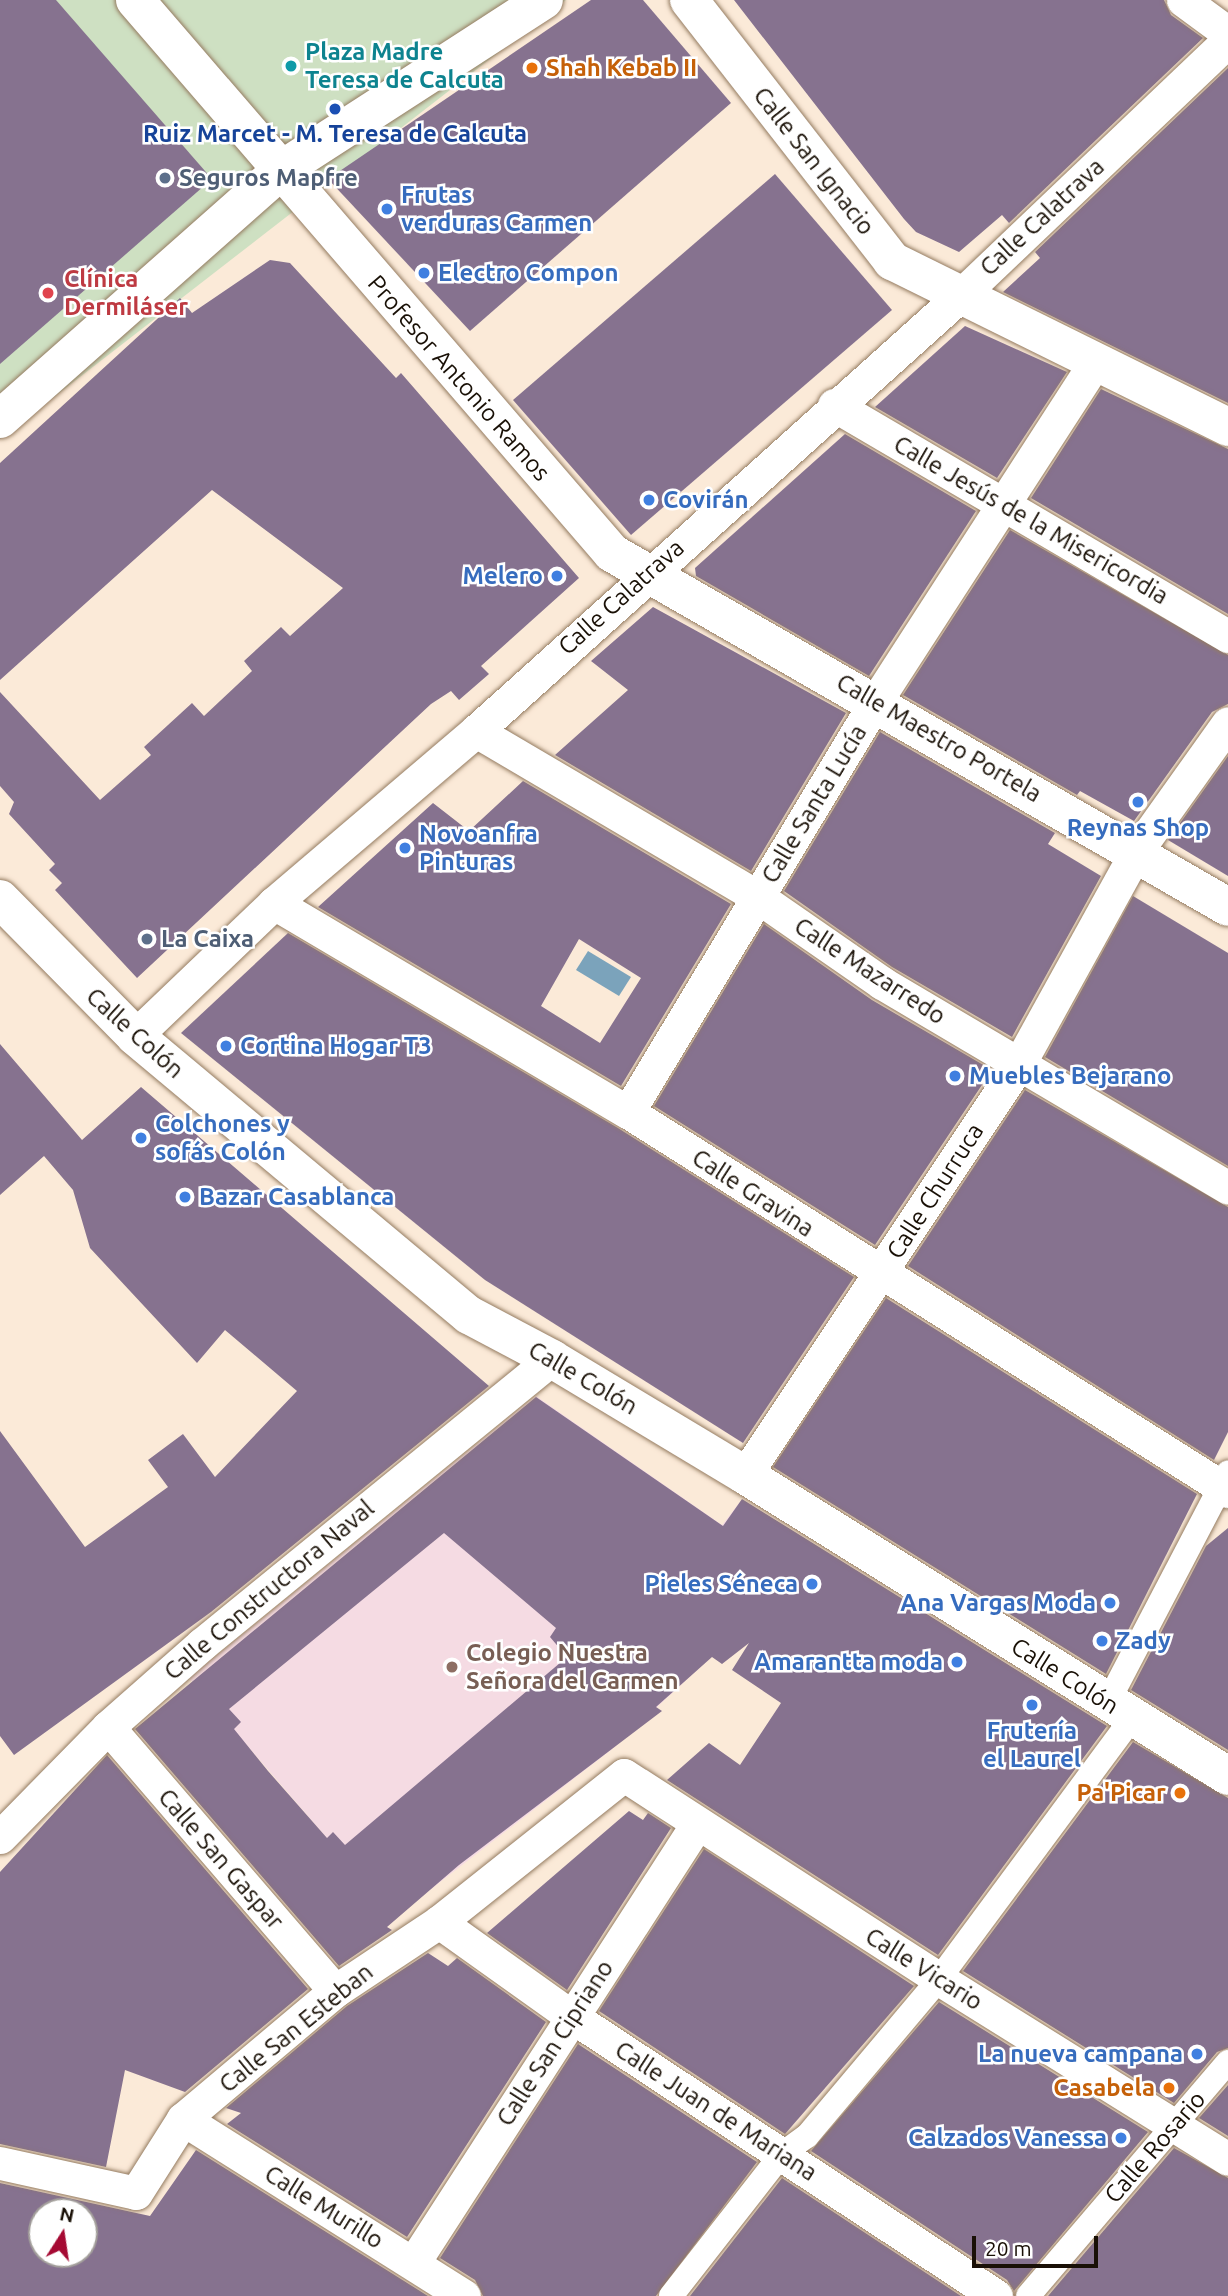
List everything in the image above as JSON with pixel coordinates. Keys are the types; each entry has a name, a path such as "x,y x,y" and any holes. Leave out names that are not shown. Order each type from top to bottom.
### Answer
{"street":[{"name":"Profesor Antonio Ramos","path":"135,0 612,553 650,571"},
{"path":"0,419 281,170 544,0"},
{"name":"Calle San Ignacio","path":"689,0 892,261 1097,359 1228,427"},
{"path":"1182,0 1228,33"},
{"name":"Calle Calatrava","path":"135,1036 274,903 476,731 834,405 962,294 1228,41"},
{"name":"Calle Santa Lucía","path":"628,1112 876,701 1007,505 1097,359"},
{"name":"Calle Jesús de la Misericordia","path":"834,405 1228,636"},
{"name":"Calle Maestro Portela","path":"650,571 1228,907"},
{"name":"Calle Churruca","path":"745,1475 1019,1063 1136,852 1228,723"},
{"name":"Calle Mazarredo","path":"476,731 758,897 882,983 1228,1188"},
{"name":"Calle Colón","path":"0,899 135,1036 469,1315 552,1359 745,1475 1228,1776"},
{"name":"Calle Gravina","path":"274,903 628,1112 880,1275 1226,1483"},
{"name":"Calle Constructora Naval","path":"0,1837 108,1727 202,1644 552,1359"},
{"path":"671,2296 782,2154 807,2136 939,1979 1120,1710 1226,1483"},
{"name":"Calle San Gaspar","path":"108,1727 335,1991"},
{"name":"Calle Vicario","path":"624,1775 939,1979 1228,2159"},
{"name":"Calle San Esteban","path":"0,2163 136,2193 183,2119 335,1991 439,1922 624,1775"},
{"name":"Calle San Cipriano","path":"414,2262 697,1824"},
{"name":"Calle Juan de Mariana","path":"439,1922 571,2016 996,2296"},
{"name":"Calle Rosario","path":"1028,2296 1228,2062"},
{"name":"Calle Murillo","path":"183,2119 414,2262 464,2296"}],"shaded area":[{"name":"Colegio Nuestra Señora del Carmen","path":"536,1396 722,1525 740,1502 712,1656 611,1750 395,1917 189,1678"}],"green space":[{"path":"0,0 566,0 0,439"}],"water":[{"path":"588,951 631,977 619,996 576,970"}],"building":[{"path":"0,0 56,0 212,179 0,364"},
{"path":"591,0 643,0 731,103 470,331 328,179"},
{"path":"734,0 1164,0 1171,15 1203,38 1009,223 1002,215 959,252 916,232 904,219"},
{"path":"1228,68 1228,403 1003,292 1040,258 1035,252"},
{"path":"775,174 892,310 631,535 513,400"},
{"path":"270,260 290,263 396,378 401,373 579,578 481,666 489,674 459,700 451,691 431,704 137,978 55,890 62,883 49,870 55,864 9,814 14,802 0,786 0,692 100,800 151,755 144,747 192,703 204,716 252,671 244,661 281,627 290,636 343,588 212,490 0,680 0,463 180,298 192,313"},
{"path":"965,326 1067,372 997,478 875,407"},
{"path":"1101,389 1228,449 1228,614 1031,498"},
{"path":"845,434 976,511 869,676 696,576 695,568"},
{"path":"1010,530 1228,655 1228,704 1212,712 1134,821 1080,791 1077,795 903,695"},
{"path":"653,607 846,713 751,871 555,755 628,690 591,661"},
{"path":"880,732 1055,833 1048,844 1101,876 1012,1037 892,967 784,891"},
{"path":"1228,756 1228,876 1168,840"},
{"path":"523,781 731,904 621,1086 318,907 433,803 469,831","holes":["579,939 641,978 600,1043 541,1006"]},
{"path":"1133,896 1228,953 1228,1166 1045,1057"},
{"path":"764,924 872,1000 992,1070 875,1245 654,1106"},
{"path":"288,933 618,1128 854,1277 743,1443 485,1280 181,1033"},
{"path":"0,1044 82,1140 141,1087 489,1386 211,1612 14,1755 0,1736 0,1431 85,1547 168,1487 148,1460 183,1434 215,1477 297,1391 225,1330 197,1363 90,1248 73,1190 44,1156 0,1195"},
{"path":"1025,1090 1228,1207 1228,1432 1214,1460 908,1266"},
{"path":"886,1298 1197,1494 1106,1674 773,1467"},
{"path":"536,1397 723,1526 742,1499 1107,1726 938,1955 667,1780 709,1743 740,1765 781,1703 732,1670 749,1643 722,1664 712,1657 656,1707 662,1711 459,1865 387,1927 392,1930 339,1966 135,1729","holes":["444,1533 556,1628 550,1637 567,1657 345,1845 333,1832 327,1838 234,1729 241,1722 229,1709"]},
{"path":"1228,1528 1228,1750 1131,1690 1206,1546"},
{"path":"1133,1742 1228,1798 1228,2048 1217,2052 1174,2103 963,1971"},
{"path":"107,1755 308,1989 185,2092 125,2070 106,2167 0,2144 0,1872"},
{"path":"629,1811 643,1820 648,1813 671,1828 567,1990 487,1933"},
{"path":"704,1849 914,1986 785,2134 599,2011"},
{"path":"428,1953 448,1966 457,1958 546,2022 407,2237 227,2124 241,2113 226,2108 347,2006"},
{"path":"939,2002 1148,2132 1014,2291 1007,2280 811,2151"},
{"path":"578,2044 757,2162 656,2296 483,2296 475,2280 440,2258"},
{"path":"1228,2085 1228,2136 1199,2118"},
{"path":"1174,2148 1228,2178 1228,2296 1048,2296"},
{"path":"196,2150 428,2296 0,2296 0,2183 68,2198 28,2198 28,2268 98,2268 98,2205 150,2216"},
{"path":"782,2178 961,2296 690,2296"}],"place":[{"name":"Plaza Madre Teresa de Calcuta","path":"291,66"},
{"name":"Shah Kebab II","path":"532,68"},
{"name":"Ruiz Marcet - M. Teresa de Calcuta","path":"335,109"},
{"name":"Seguros Mapfre","path":"165,178"},
{"name":"Frutas verduras Carmen","path":"387,209"},
{"name":"Electro Compon","path":"424,273"},
{"name":"Clínica Dermiláser","path":"48,293"},
{"name":"Covirán","path":"649,500"},
{"name":"Melero","path":"557,576"},
{"name":"Reynas Shop","path":"1138,802"},
{"name":"Novoanfra Pinturas","path":"405,848"},
{"name":"La Caixa","path":"147,939"},
{"name":"Cortina Hogar T3","path":"226,1046"},
{"name":"Muebles Bejarano","path":"955,1076"},
{"name":"Colchones y sofás Colón","path":"141,1138"},
{"name":"Bazar Casablanca","path":"185,1197"},
{"name":"Pieles Séneca","path":"812,1584"},
{"name":"Ana Vargas Moda","path":"1110,1603"},
{"name":"Zady","path":"1102,1641"},
{"name":"Amarantta moda","path":"957,1662"},
{"name":"Colegio Nuestra Señora del Carmen","path":"452,1667"},
{"name":"Frutería el Laurel","path":"1032,1705"},
{"name":"Pa'Picar","path":"1180,1793"},
{"name":"La nueva campana","path":"1197,2054"},
{"name":"Casabela","path":"1169,2088"},
{"name":"Calzados Vanessa","path":"1121,2138"}]}
